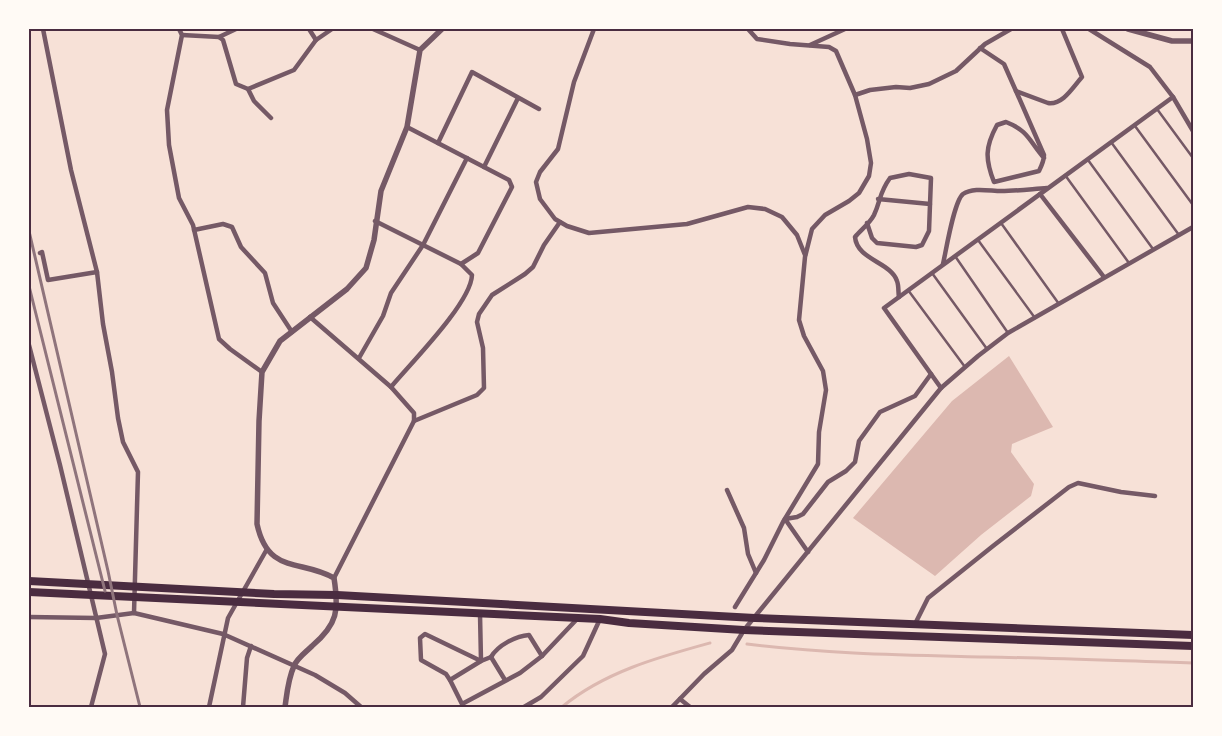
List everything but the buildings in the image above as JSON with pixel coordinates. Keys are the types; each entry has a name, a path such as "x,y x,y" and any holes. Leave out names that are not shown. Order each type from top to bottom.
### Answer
{"highway":[{"path":"29,581 274,594 337,595 914,626 1193,635"},
{"path":"29,592 600,619 629,623 744,630 1193,646"}],"street":[{"path":"43,29 71,170 97,272 103,324 123,442 138,472 134,613"},
{"path":"179,29 182,35 167,110 169,145 179,198 194,230 219,338 230,349 262,372"},
{"path":"182,35 219,37 236,29"},
{"path":"309,29 316,40"},
{"path":"248,89 294,70 316,40 332,29"},
{"path":"373,29 420,50"},
{"path":"334,578 328,574 287,564 267,549 259,534 257,524 262,372 280,342 347,289 366,268 374,240 380,191 407,127 420,50 442,29"},
{"path":"594,29 574,82 558,149 540,172 536,182 540,199 547,210 567,226 589,233 687,224 748,208 765,209 782,217 797,235 805,257 806,267 799,320 804,336 822,370 826,390 819,432 818,464 736,607"},
{"path":"748,29 757,39 829,47 836,51 855,95 868,147 871,163 869,176 859,193 825,215 812,229 805,257"},
{"path":"808,46 845,29"},
{"path":"855,95 870,90 896,87 910,88 928,84 956,71 980,48 1011,29"},
{"path":"1016,90 1048,104 1054,104 1061,100 1082,77 1062,29"},
{"path":"1089,29 1150,68 1173,96 1193,130"},
{"path":"1128,29 1172,41 1193,40"},
{"path":"219,37 223,40 236,84 248,89 254,101 271,118"},
{"path":"980,48 1004,64 1044,155 1039,170 994,182"},
{"path":"438,143 472,72 539,109"},
{"path":"940,388 884,308 1173,96"},
{"path":"484,167 518,98"},
{"path":"992,191 994,182 988,165 987,150 997,125 1006,122 1020,127 1044,158"},
{"path":"407,127 509,180 512,187 478,253 460,264"},
{"path":"359,358 382,316 391,293 423,245 467,158"},
{"path":"867,223 872,238 877,243 916,247 922,245 929,231 931,178 909,174 890,178 882,189 873,216 867,223 855,237 856,244 860,250 893,274 898,281 899,297"},
{"path":"943,264 958,201 963,194 976,190 1049,188"},
{"path":"1040,194 1104,277"},
{"path":"878,199 930,204"},
{"path":"376,221 460,264 472,275 472,282 456,311 391,387"},
{"path":"414,421 476,395 484,388 482,348 477,322 479,314 492,295 533,267 560,222"},
{"path":"194,230 223,224 232,227 241,247 266,273 273,303 292,332"},
{"path":"672,707 704,674 732,650 744,630 940,388 1008,333 1193,227"},
{"path":"40,253 42,252 48,280 97,272"},
{"path":"285,707 288,682 294,664 332,626 337,595 334,578 414,421 414,413 391,387 310,317"},
{"path":"29,345 105,654 91,707"},
{"path":"785,519 803,514 828,482 846,471 855,462 859,441 880,412 915,396 931,374"},
{"path":"914,626 928,598 1069,487 1078,483 1121,492 1155,496"},
{"path":"727,490 744,528 748,554 756,573"},
{"path":"785,519 808,552"},
{"path":"209,707 223,634 228,618 267,549"},
{"path":"29,617 96,618 134,613 223,634 294,664 346,693 360,707"},
{"path":"480,614 481,661"},
{"path":"481,661 425,634 420,638 421,660 446,674 462,704 520,672 542,656 579,618"},
{"path":"524,707 541,697 583,656 600,619"},
{"path":"450,680 491,657 494,651 519,636 529,635 542,656"},
{"path":"243,707 247,658 251,646"},
{"path":"491,657 505,680"},
{"path":"680,699 690,707"}],"lane":[{"path":"1157,108 1193,158"},
{"path":"1135,124 1193,205"},
{"path":"1111,142 1179,234"},
{"path":"1087,159 1153,249"},
{"path":"1065,175 1129,263"},
{"path":"1001,222 1059,304"},
{"path":"978,240 1035,318"},
{"path":"954,256 1008,333"},
{"path":"932,273 987,349"},
{"path":"908,290 965,367"}],"shaded area":[{"path":"1009,356 1053,427 1012,444 1011,452 1034,484 1031,496 981,535 935,576 853,518 952,401"}],"waterway":[{"path":"562,707 578,695 614,675 652,660 710,643"},
{"path":"747,644 866,654 1193,663"}],"railway":[{"path":"29,231 117,615 140,707"},
{"path":"29,286 105,591"}]}
